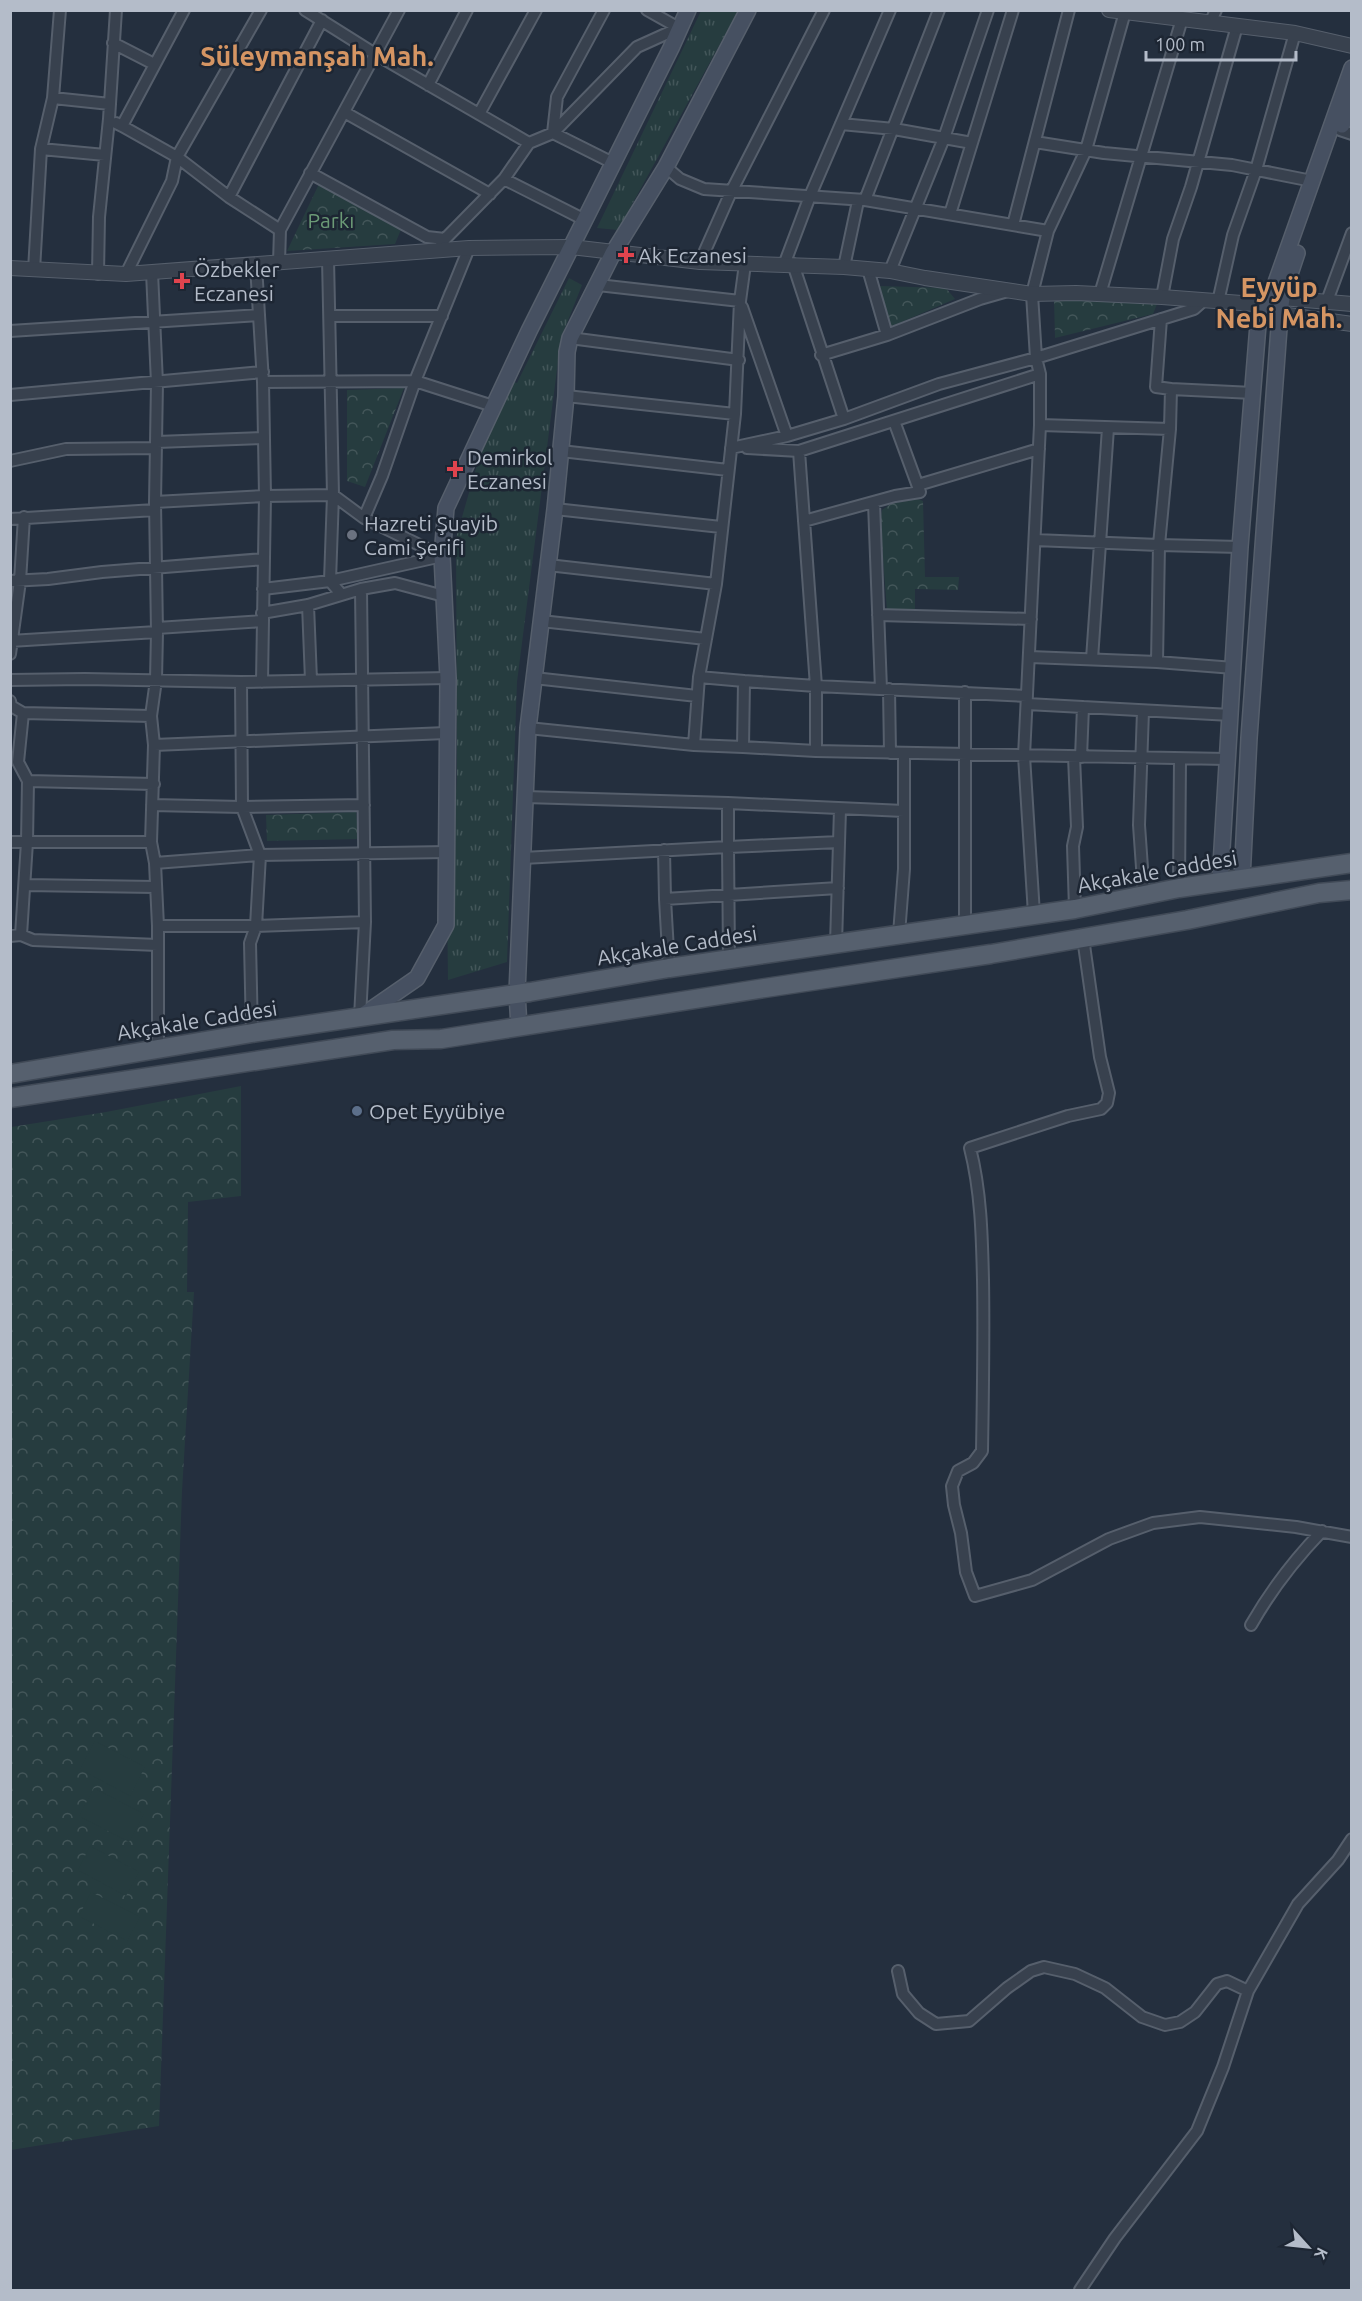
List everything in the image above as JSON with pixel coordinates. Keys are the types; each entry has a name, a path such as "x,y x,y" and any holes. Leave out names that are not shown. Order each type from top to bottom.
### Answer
{"main road":[{"path":"360,1017 417,978 446,926 447,678 442,556 446,508 493,406 688,10"},
{"path":"519,1027 517,993 528,728 561,451 567,351 570,338 613,253 666,167 748,10"},
{"path":"1242,879 1274,309 1312,182 1352,68"},
{"path":"1220,882 1240,547 1258,325 1282,298 1346,132 1352,100"},
{"name":"Akçakale Caddesi","path":"10,1074 252,1033 669,968 1075,909 1179,888 1352,863"},
{"path":"10,1098 393,1040 441,1039 991,954 1187,920 1319,894 1352,890"}],"street":[{"path":"34,270 41,149 53,98 60,10"},
{"path":"98,274 99,217 109,119 116,10"},
{"path":"122,126 184,10"},
{"path":"126,274 172,181 177,157 261,10"},
{"path":"305,10 375,54 529,143"},
{"path":"279,263 280,230 399,10"},
{"path":"428,85 467,10"},
{"path":"479,114 536,10"},
{"path":"553,133 557,97 604,10"},
{"path":"647,10 680,28"},
{"path":"700,262 730,192 824,10"},
{"path":"844,419 821,355 809,310 789,265 810,196 890,10"},
{"path":"844,267 862,200 894,129 939,10"},
{"path":"890,271 944,138 988,10"},
{"path":"950,214 1013,10"},
{"path":"1013,225 1070,10"},
{"path":"1109,10 1182,19 1213,16 1237,26 1295,33 1352,45"},
{"path":"1035,914 1024,756 1040,425 1040,374 1036,358 1032,294 1048,231 1086,150 1125,12"},
{"path":"1100,294 1182,19"},
{"path":"229,197 322,20"},
{"path":"1162,297 1173,239 1191,187 1237,26"},
{"path":"442,244 504,179 529,143 553,133 637,47 680,28"},
{"path":"1218,302 1233,235 1256,170 1295,33"},
{"path":"113,43 154,64"},
{"path":"53,98 110,104"},
{"path":"344,112 490,194"},
{"path":"109,119 177,157 229,197 280,230"},
{"path":"841,124 894,129 972,142"},
{"path":"553,133 613,163"},
{"path":"1035,142 1086,150 1198,161 1312,182"},
{"path":"41,149 105,155"},
{"path":"666,167 680,179 705,189 862,200 1048,231"},
{"path":"310,173 442,244"},
{"path":"504,179 585,220"},
{"path":"1327,301 1352,233"},
{"path":"10,268 126,274 328,259 442,244 469,248 571,247 700,262 844,267 890,271 1032,294 1100,294 1218,302 1274,309 1352,324"},
{"path":"364,518 382,477 415,381 469,248"},
{"path":"328,259 333,495 330,581 341,594"},
{"path":"694,746 699,677 716,584 735,414 740,301 745,264"},
{"path":"256,265 263,377 265,496 262,681"},
{"path":"868,269 887,335"},
{"path":"152,272 157,383 155,506 157,630 156,680 151,716 154,745 151,843 155,863 158,926 158,1048"},
{"path":"598,285 740,301"},
{"path":"821,355 887,335 980,299 1014,290"},
{"path":"1282,298 1352,304"},
{"path":"740,301 787,436"},
{"path":"731,448 787,436 844,419 939,384 1036,358 1194,309 1203,301"},
{"path":"10,331 259,315"},
{"path":"331,316 442,316"},
{"path":"1161,319 1156,387 1253,393"},
{"path":"570,338 739,360"},
{"path":"731,448 799,451 1040,374"},
{"path":"10,395 76,388 263,377 330,382 415,381 493,406"},
{"path":"1157,662 1160,545 1170,429 1171,389"},
{"path":"566,396 735,414"},
{"path":"804,521 920,492 894,421"},
{"path":"1040,425 1170,429"},
{"path":"1092,659 1108,428"},
{"path":"10,462 66,449 264,438"},
{"path":"918,485 1039,449"},
{"path":"561,451 728,470"},
{"path":"799,451 816,686 816,751"},
{"path":"10,519 265,496 333,495 364,518 442,556"},
{"path":"874,503 878,615 890,753"},
{"path":"555,509 721,527"},
{"path":"10,654 15,581 24,517"},
{"path":"1035,540 1240,547"},
{"path":"264,589 330,581 442,556"},
{"path":"15,581 264,559"},
{"path":"548,565 716,584"},
{"path":"11,640 157,630 262,617 341,594 395,583 444,596"},
{"path":"360,1017 365,922 361,589"},
{"path":"308,605 311,680"},
{"path":"878,615 1031,619"},
{"path":"541,621 706,639"},
{"path":"1030,657 1157,662 1234,668"},
{"path":"699,677 816,686 965,692 1083,708 1230,715"},
{"path":"10,680 241,682 447,678"},
{"path":"534,678 698,696"},
{"path":"743,747 744,681"},
{"path":"241,682 242,807 260,855 256,926 250,943 252,1033"},
{"path":"965,692 965,926"},
{"path":"10,701 11,706 23,713 151,716"},
{"path":"1075,909 1073,846 1077,827 1078,757 1083,708"},
{"path":"1143,711 1139,825 1144,896"},
{"path":"23,713 14,762 28,781 27,842 25,885 16,936 33,940 158,945"},
{"path":"528,728 694,746 964,755 1227,759"},
{"path":"154,745 446,733"},
{"path":"899,934 904,869 904,753"},
{"path":"1179,888 1180,759"},
{"path":"28,781 154,784"},
{"path":"525,797 904,810"},
{"path":"728,803 729,959"},
{"path":"152,805 242,807 364,805"},
{"path":"836,944 840,809"},
{"path":"10,842 151,843"},
{"path":"523,858 839,842"},
{"path":"664,850 669,968"},
{"path":"155,863 260,855 447,852"},
{"path":"25,885 155,888"},
{"path":"665,899 838,888"},
{"path":"158,926 256,926 365,922"},
{"path":"1083,938 1100,1057 1109,1093 1107,1103 1101,1108 1068,1116 970,1148 975,1165 982,1228 984,1349 982,1451 973,1463 958,1471 952,1486 954,1505 962,1533 966,1572 975,1596 1032,1580 1109,1539 1153,1523 1200,1517 1240,1520 1352,1537"},
{"path":"1251,1625 1267,1597 1286,1571 1322,1532"},
{"path":"1080,2290 1116,2238 1197,2131 1223,2067 1248,1990 1298,1904 1338,1860 1352,1839"},
{"path":"898,1971 903,1994 919,2013 936,2024 969,2021 1031,1971 1044,1967 1075,1974 1106,1988 1142,2017 1165,2025 1180,2022 1195,2012 1217,1984 1227,1982 1248,1990"}],"green space":[{"path":"701,11 738,11 618,230 597,228"},
{"name":"Parkı","path":"319,184 402,227 395,244 287,251"},
{"path":"569,278 582,285 561,338 517,682 507,962 448,980 447,897 457,780 456,538 489,423 509,380 517,383"},
{"path":"880,286 946,288 955,299 890,327"},
{"path":"1054,299 1157,304 1153,314 1055,338"},
{"path":"404,388 365,487 347,481 347,390"},
{"path":"918,499 923,501 925,577 959,577 958,590 915,589 915,611 887,611 880,519 882,510 892,503"},
{"path":"356,812 359,839 267,841 266,815"},
{"path":"241,1086 241,1196 188,1202 187,1292 194,1292 182,1491 159,2126 11,2150 11,1127 106,1112"},
{"path":"95,1741 145,1767 130,1796 80,1769"},
{"path":"94,1788 144,1814 129,1842 79,1816"},
{"path":"90,1846 139,1872 126,1896 78,1870"},
{"path":"91,1892 140,1917 127,1941 79,1916"}],"place":[{"name":"Ak Eczanesi","path":"626,255"},
{"name":"Özbekler Eczanesi","path":"182,281"},
{"name":"Demirkol Eczanesi","path":"455,469"},
{"name":"Hazreti Şuayib Cami Şerifi","path":"352,535"},
{"name":"Opet Eyyübiye","path":"357,1111"}],"district":[{"name":"Süleymanşah Mah.","path":"317,56"},
{"name":"Eyyüp Nebi Mah.","path":"1279,302"}]}
